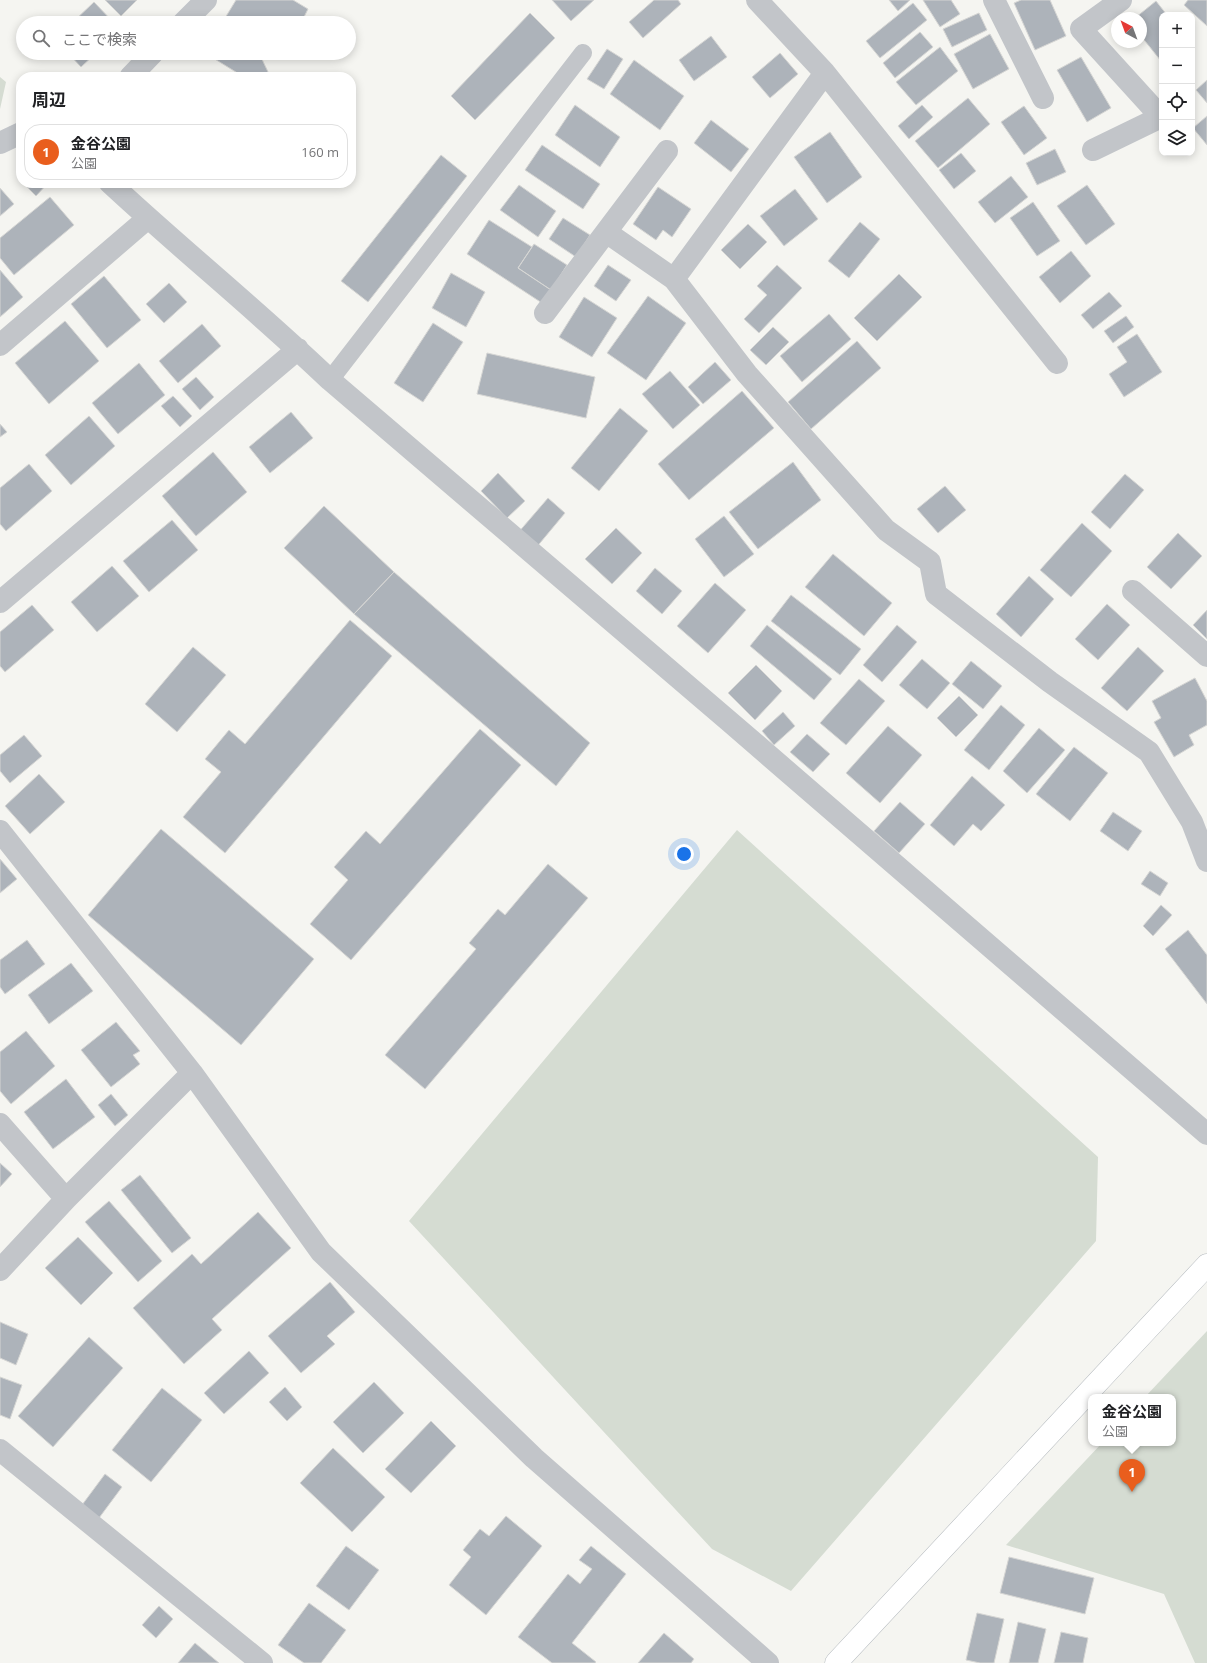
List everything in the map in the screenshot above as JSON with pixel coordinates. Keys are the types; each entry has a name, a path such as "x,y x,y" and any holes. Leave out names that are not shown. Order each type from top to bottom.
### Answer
{"street":[{"path":"190,16 206,0"},
{"path":"757,0 825,73 1057,363"},
{"path":"994,0 1043,98"},
{"path":"1093,150 1161,117 1080,29 1121,0"},
{"path":"135,72 147,60"},
{"path":"674,279 825,73"},
{"path":"0,143 16,135"},
{"path":"545,313 667,151"},
{"path":"115,188 330,380 724,716 1207,1134"},
{"path":"0,345 148,218"},
{"path":"606,232 674,279 747,374 886,530 930,562 936,594 1050,682 1149,752 1200,818 1207,861"},
{"path":"0,602 298,350"},
{"path":"1133,591 1207,656"},
{"path":"0,831 192,1073 321,1252 534,1458 768,1663"},
{"path":"0,1270 66,1199 192,1073"},
{"path":"0,1124 66,1199"},
{"path":"836,1663 1207,1265"},
{"path":"0,1450 262,1663"}],"lane":[{"path":"330,380 583,53"}],"shaded area":[{"path":"0,77 6,82 0,109"},
{"path":"737,830 1098,1157 1096,1241 791,1591 712,1549 409,1221"},
{"path":"1207,1331 1207,1663 1195,1663 1164,1594 1006,1545 1099,1446 1176,1446 1176,1394 1148,1394"}],"building":[{"path":"105,0 137,0 121,16"},
{"path":"236,0 293,0 308,9 304,16 226,16"},
{"path":"552,0 594,0 571,21"},
{"path":"654,0 678,0 681,4 643,38 629,22"},
{"path":"889,0 910,0 898,11"},
{"path":"923,0 951,0 960,14 940,27"},
{"path":"1021,0 1050,0 1066,36 1035,50 1014,3"},
{"path":"1188,0 1207,0 1207,26 1195,15 1195,12 1192,12 1184,5"},
{"path":"1156,1 1165,12 1159,12 1159,58 1147,44 1147,12 1142,12"},
{"path":"94,2 107,16 79,16"},
{"path":"913,3 927,20 880,58 866,41"},
{"path":"530,13 555,38 475,120 451,96"},
{"path":"979,13 987,30 952,47 943,29"},
{"path":"920,32 933,47 895,78 883,63"},
{"path":"990,34 1009,69 973,89 954,54"},
{"path":"711,36 727,57 694,81 679,60"},
{"path":"940,47 958,71 916,105 896,82"},
{"path":"607,49 623,59 604,89 587,79"},
{"path":"780,53 798,74 770,98 752,77"},
{"path":"1081,57 1111,108 1087,122 1057,70"},
{"path":"74,60 88,60 81,67"},
{"path":"216,60 262,60 268,72 236,72"},
{"path":"634,60 684,96 660,130 610,94"},
{"path":"1207,80 1207,103 1196,90"},
{"path":"968,98 990,124 938,168 915,141"},
{"path":"575,105 620,137 600,167 555,135"},
{"path":"922,105 933,117 909,139 898,126"},
{"path":"1024,106 1047,138 1024,155 1001,122"},
{"path":"1207,116 1207,145 1195,130 1195,126"},
{"path":"711,120 749,149 731,172 694,143"},
{"path":"830,132 862,177 827,203 794,157"},
{"path":"542,145 600,184 583,209 525,170"},
{"path":"1055,149 1066,172 1037,185 1026,163"},
{"path":"961,153 976,171 954,189 939,170"},
{"path":"441,155 467,176 368,302 341,281"},
{"path":"1011,176 1028,197 995,223 978,202"},
{"path":"519,185 556,211 538,237 500,210"},
{"path":"1087,185 1115,224 1086,245 1057,206"},
{"path":"658,187 691,209 672,237 663,230 656,240 633,224"},
{"path":"0,188 14,204 0,216"},
{"path":"28,188 43,188 36,196"},
{"path":"795,189 818,219 784,246 760,216"},
{"path":"50,197 74,225 14,275 0,258 0,238"},
{"path":"1033,202 1060,241 1037,256 1010,218"},
{"path":"563,218 590,235 576,257 549,239"},
{"path":"489,220 532,247 518,268 551,290 542,303 467,254"},
{"path":"860,222 880,239 849,278 828,261"},
{"path":"748,224 767,242 740,269 721,250"},
{"path":"534,244 567,265 551,290 518,268"},
{"path":"1071,251 1091,276 1060,303 1039,277"},
{"path":"608,265 631,280 616,301 594,286"},
{"path":"777,265 802,288 759,333 744,319 767,295 757,286"},
{"path":"0,270 23,297 0,317"},
{"path":"451,273 485,292 466,327 432,308"},
{"path":"899,274 922,297 877,341 854,318"},
{"path":"104,276 141,320 107,348 71,304"},
{"path":"169,283 187,302 164,323 146,304"},
{"path":"1109,292 1122,306 1093,329 1081,315"},
{"path":"648,296 686,323 646,380 607,353"},
{"path":"584,297 617,318 592,357 559,337"},
{"path":"829,314 851,339 802,382 780,356"},
{"path":"1126,316 1134,327 1113,343 1104,331"},
{"path":"65,321 99,361 49,404 15,363"},
{"path":"433,323 463,342 423,402 394,383"},
{"path":"202,324 221,346 178,383 159,361"},
{"path":"773,327 789,342 766,365 750,350"},
{"path":"1137,334 1162,372 1124,397 1109,374 1127,362 1117,347"},
{"path":"857,341 881,368 811,429 788,402"},
{"path":"487,353 595,377 586,418 477,394"},
{"path":"715,362 731,380 703,404 688,387"},
{"path":"139,363 165,395 118,434 92,403"},
{"path":"670,371 700,405 673,429 642,394"},
{"path":"196,377 214,397 200,410 182,389"},
{"path":"742,391 774,428 689,500 658,464"},
{"path":"173,396 192,416 180,427 161,406"},
{"path":"620,408 648,431 599,491 571,468"},
{"path":"291,412 313,438 270,473 249,447"},
{"path":"89,416 115,446 71,485 45,455"},
{"path":"0,424 7,432 0,437"},
{"path":"213,452 247,492 196,536 162,496"},
{"path":"793,462 821,500 758,549 729,512"},
{"path":"29,464 52,491 6,531 0,524 0,488"},
{"path":"498,473 525,501 507,518 481,491"},
{"path":"1125,474 1144,490 1110,529 1091,512"},
{"path":"945,486 966,510 938,533 917,509"},
{"path":"548,498 565,513 535,549 517,534"},
{"path":"324,506 394,572 354,614 284,548"},
{"path":"724,516 754,554 724,577 695,539"},
{"path":"172,520 198,550 149,592 123,561"},
{"path":"1082,523 1112,551 1071,597 1040,570"},
{"path":"616,528 642,553 612,584 585,559"},
{"path":"1178,533 1202,556 1171,589 1147,567"},
{"path":"833,554 892,603 864,636 805,587"},
{"path":"112,566 139,596 97,632 71,602"},
{"path":"655,568 682,591 662,614 636,591"},
{"path":"394,572 590,743 556,786 354,614"},
{"path":"1029,576 1054,599 1021,637 996,614"},
{"path":"715,583 746,610 708,653 677,626"},
{"path":"791,595 861,649 840,675 771,621"},
{"path":"1107,604 1130,625 1098,660 1075,639"},
{"path":"32,605 54,630 5,672 0,666 0,632"},
{"path":"1207,610 1207,639 1193,625"},
{"path":"350,620 392,656 225,853 183,817 221,772 205,759 229,730 245,744"},
{"path":"767,625 832,679 814,700 750,646"},
{"path":"897,625 917,642 882,682 863,665"},
{"path":"193,647 226,675 177,732 145,704"},
{"path":"1138,647 1164,671 1127,711 1101,688"},
{"path":"922,659 950,683 927,709 899,685"},
{"path":"971,661 1002,686 983,709 952,684"},
{"path":"756,665 782,691 755,720 728,693"},
{"path":"1195,678 1207,701 1207,725 1189,735 1194,745 1174,757 1154,722 1161,718 1152,701"},
{"path":"859,679 885,701 846,745 820,723"},
{"path":"959,696 978,715 956,737 937,718"},
{"path":"1001,705 1025,725 989,770 964,750"},
{"path":"783,712 795,726 774,745 762,731"},
{"path":"888,726 922,755 880,803 846,773"},
{"path":"1039,728 1065,750 1027,793 1003,771"},
{"path":"480,729 521,765 351,960 310,924 348,880 334,867 366,831 380,844"},
{"path":"807,734 830,754 813,772 790,752"},
{"path":"24,735 42,756 10,783 0,771 0,755"},
{"path":"1074,747 1108,773 1070,821 1036,794"},
{"path":"39,774 65,802 30,834 5,806"},
{"path":"972,776 1005,805 981,831 973,824 954,846 930,825"},
{"path":"900,802 925,824 899,853 874,831"},
{"path":"1113,812 1142,831 1128,851 1100,831"},
{"path":"161,829 314,959 241,1045 88,915"},
{"path":"0,859 17,879 0,893"},
{"path":"548,864 588,898 425,1089 385,1055 476,949 469,943 498,909 505,915"},
{"path":"1150,871 1168,883 1160,896 1141,884"},
{"path":"1161,905 1172,915 1153,936 1143,926"},
{"path":"1188,930 1207,955 1207,1004 1165,949"},
{"path":"27,940 45,964 5,994 0,987 0,960"},
{"path":"71,963 93,991 49,1024 28,995"},
{"path":"116,1022 140,1051 133,1055 140,1064 111,1087 81,1050"},
{"path":"26,1031 55,1066 11,1104 0,1091 0,1052"},
{"path":"66,1079 95,1117 53,1149 24,1112"},
{"path":"111,1094 128,1115 115,1126 98,1105"},
{"path":"0,1163 12,1174 0,1187"},
{"path":"140,1175 191,1238 172,1253 121,1190"},
{"path":"109,1201 162,1261 138,1282 85,1222"},
{"path":"258,1212 291,1248 212,1319 222,1330 184,1364 133,1308 192,1254 201,1264"},
{"path":"78,1237 113,1273 81,1305 45,1268"},
{"path":"330,1282 355,1312 327,1336 335,1344 301,1373 268,1336"},
{"path":"0,1322 28,1334 16,1365 0,1358"},
{"path":"89,1337 123,1368 53,1447 18,1416"},
{"path":"249,1351 269,1373 224,1414 204,1393"},
{"path":"0,1377 22,1385 10,1419 0,1415"},
{"path":"374,1382 404,1413 363,1453 333,1422"},
{"path":"285,1387 302,1407 287,1421 269,1402"},
{"path":"162,1388 202,1420 151,1482 112,1450"},
{"path":"431,1421 456,1446 411,1493 385,1469"},
{"path":"333,1448 385,1497 352,1532 300,1483"},
{"path":"105,1474 122,1487 99,1518 82,1505"},
{"path":"506,1516 542,1546 486,1615 449,1585 471,1557 463,1550 480,1529 489,1536"},
{"path":"346,1546 379,1570 349,1610 316,1586"},
{"path":"591,1546 626,1574 572,1643 596,1662 552,1663 518,1637 568,1574 580,1584 592,1569 579,1560"},
{"path":"1009,1557 1094,1578 1085,1614 1000,1593"},
{"path":"309,1603 346,1630 321,1663 304,1663 278,1645"},
{"path":"159,1606 173,1619 156,1638 142,1625"},
{"path":"977,1613 1004,1619 994,1663 980,1663 966,1660"},
{"path":"1018,1622 1046,1629 1038,1663 1009,1663"},
{"path":"1061,1632 1088,1638 1083,1663 1054,1663"},
{"path":"664,1633 694,1659 691,1663 638,1663"},
{"path":"195,1643 219,1663 178,1663"}],"place":[{"name":"金谷公園","path":"1132,1492"}]}
